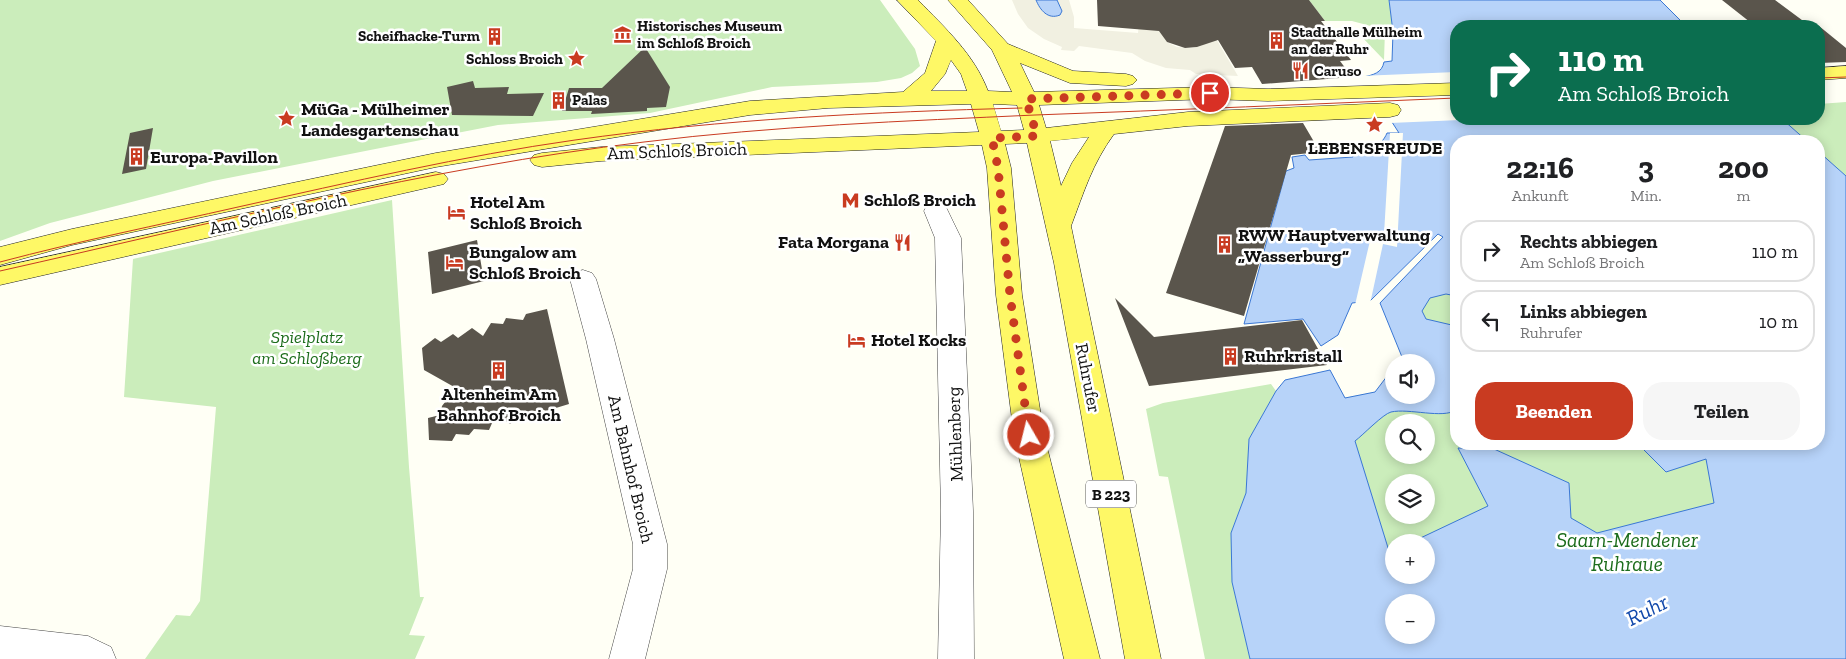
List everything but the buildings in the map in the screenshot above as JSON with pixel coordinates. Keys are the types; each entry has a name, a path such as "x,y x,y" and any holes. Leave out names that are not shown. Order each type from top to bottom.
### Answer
{"main road":[{"path":"907,0 946,40 970,73 981,97 992,138 998,168 1010,295 1029,435 1082,659"},
{"name":"B 223","path":"958,0 1001,48 1019,81 1026,99"},
{"path":"909,98 930,82 937,73 946,40"},
{"path":"1001,48 1070,77 1156,81 1213,93"},
{"path":"1825,81 1845,85"},
{"name":"Am Schloß Broich","path":"0,256 72,236 436,160 750,108 909,98 981,97 1026,99 1213,93 1268,95 1450,88"},
{"name":"Ruhrufer","path":"1026,99 1059,225 1143,659"},
{"name":"Am Schloß Broich","path":"0,276 440,178 535,160 600,154 1037,136 1106,130 1188,119 1450,108"},
{"path":"1059,225 1084,159 1106,130"}],"street":[{"name":"Mühlenberg","path":"936,211 948,238 957,511 956,659"},
{"name":"Am Bahnhof Broich","path":"583,279 600,339 650,544 650,570 627,659"},
{"path":"0,643 88,652 98,659"}],"green space":[{"name":"MüGa - Mülheimer Landesgartenschau","path":"0,0 880,0 915,49 920,66 912,73 901,78 877,82 772,87 650,113 498,125 213,181 50,223 0,241"},
{"path":"1309,0 1389,0 1393,32 1385,30 1384,60 1358,33 1359,29 1378,28 1352,21 1325,21"},
{"path":"1846,102 1846,176 1825,157 1825,135 1800,135 1789,125 1825,125 1825,104"},
{"name":"Spielplatz am Schloßberg","path":"392,200 409,467 420,597 424,597 409,635 425,636 415,659 145,659 176,615 190,616 200,601 216,407 124,397 133,259"},
{"name":"Saarn-Mendener Ruhraue","path":"1450,236 1450,450 1730,450 1846,659 1335,659 1344,398 1375,392 1385,381 1385,404 1435,404 1435,354 1402,354 1406,343 1382,301"},
{"path":"1271,384 1276,391 1249,439 1246,493 1231,533 1232,582 1250,659 1205,659 1168,477 1159,476 1146,409 1163,403"}],"shaded area":[{"path":"1012,0 1036,0 1037,4 1062,11 1057,0 1069,0 1074,17 1074,28 1138,33 1139,23 1172,21 1163,34 1167,42 1177,47 1193,48 1201,46 1215,37 1238,76 1196,74 1190,70 1166,68 1145,61 1132,53 1079,46 1074,51 1061,50 1062,47 1044,39 1028,28 1018,14"}],"water":[{"path":"1036,0 1057,0 1062,11 1060,15 1048,15"},
{"name":"Ruhr","path":"1389,0 1660,0 1680,20 1450,20 1450,125 1789,125 1800,135 1450,135 1450,295 1430,298 1422,311 1426,319 1450,325 1450,413 1391,412 1385,414 1355,441 1385,538 1385,584 1435,584 1435,534 1429,534 1488,506 1459,450 1496,450 1569,483 1571,518 1597,533 1714,503 1706,459 1666,472 1644,450 1825,450 1825,157 1846,176 1846,659 1250,659 1232,582 1231,533 1246,493 1249,439 1276,391 1285,380 1330,370 1345,398 1375,392 1385,379 1385,404 1435,404 1435,354 1401,354 1380,303 1443,237 1438,234 1370,301 1352,303 1338,335 1321,346 1303,319 1244,324 1286,171 1294,168 1292,157 1305,155 1309,160 1353,157 1352,154 1368,150 1377,145 1387,133 1399,133 1363,77 1379,71 1384,62 1392,61 1393,32"}],"pier":[{"path":"1450,72 1450,120 1390,123 1360,76"},
{"path":"1390,133 1403,133 1397,247 1383,244 1370,304 1355,305 1372,232 1384,234"}],"tram line":[{"path":"1825,78 1846,77"},
{"path":"0,271 321,198 482,166 693,136 888,122 1450,98"},
{"path":"0,262 89,240 364,179 533,146 631,133 742,122 910,112 1022,108"}],"place":[{"name":"Historisches Museum im Schloß Broich","path":"623,35"},
{"name":"Scheifhacke-Turm","path":"494,36"},
{"name":"Stadthalle Mülheim an der Ruhr","path":"1277,41"},
{"name":"Schloss Broich","path":"577,59"},
{"name":"Caruso","path":"1300,71"},
{"name":"Palas","path":"558,100"},
{"name":"MüGa - Mülheimer Landesgartenschau","path":"287,119"},
{"name":"LEBENSFREUDE","path":"1375,125"},
{"name":"Europa-Pavillon","path":"136,157"},
{"name":"Schloß Broich","path":"850,200"},
{"name":"Hotel Am Schloß Broich","path":"456,212"},
{"name":"Fata Morgana","path":"903,242"},
{"name":"RWW Hauptverwaltung „Wasserburg“","path":"1224,245"},
{"name":"Bungalow am Schloß Broich","path":"455,262"},
{"name":"Hotel Kocks","path":"857,340"},
{"name":"Ruhrkristall","path":"1230,356"},
{"name":"Altenheim Am Bahnhof Broich","path":"499,371"}],"route":[{"path":"1029,435 1010,295 998,168 992,138 1037,136 1026,99 1210,93"}]}
